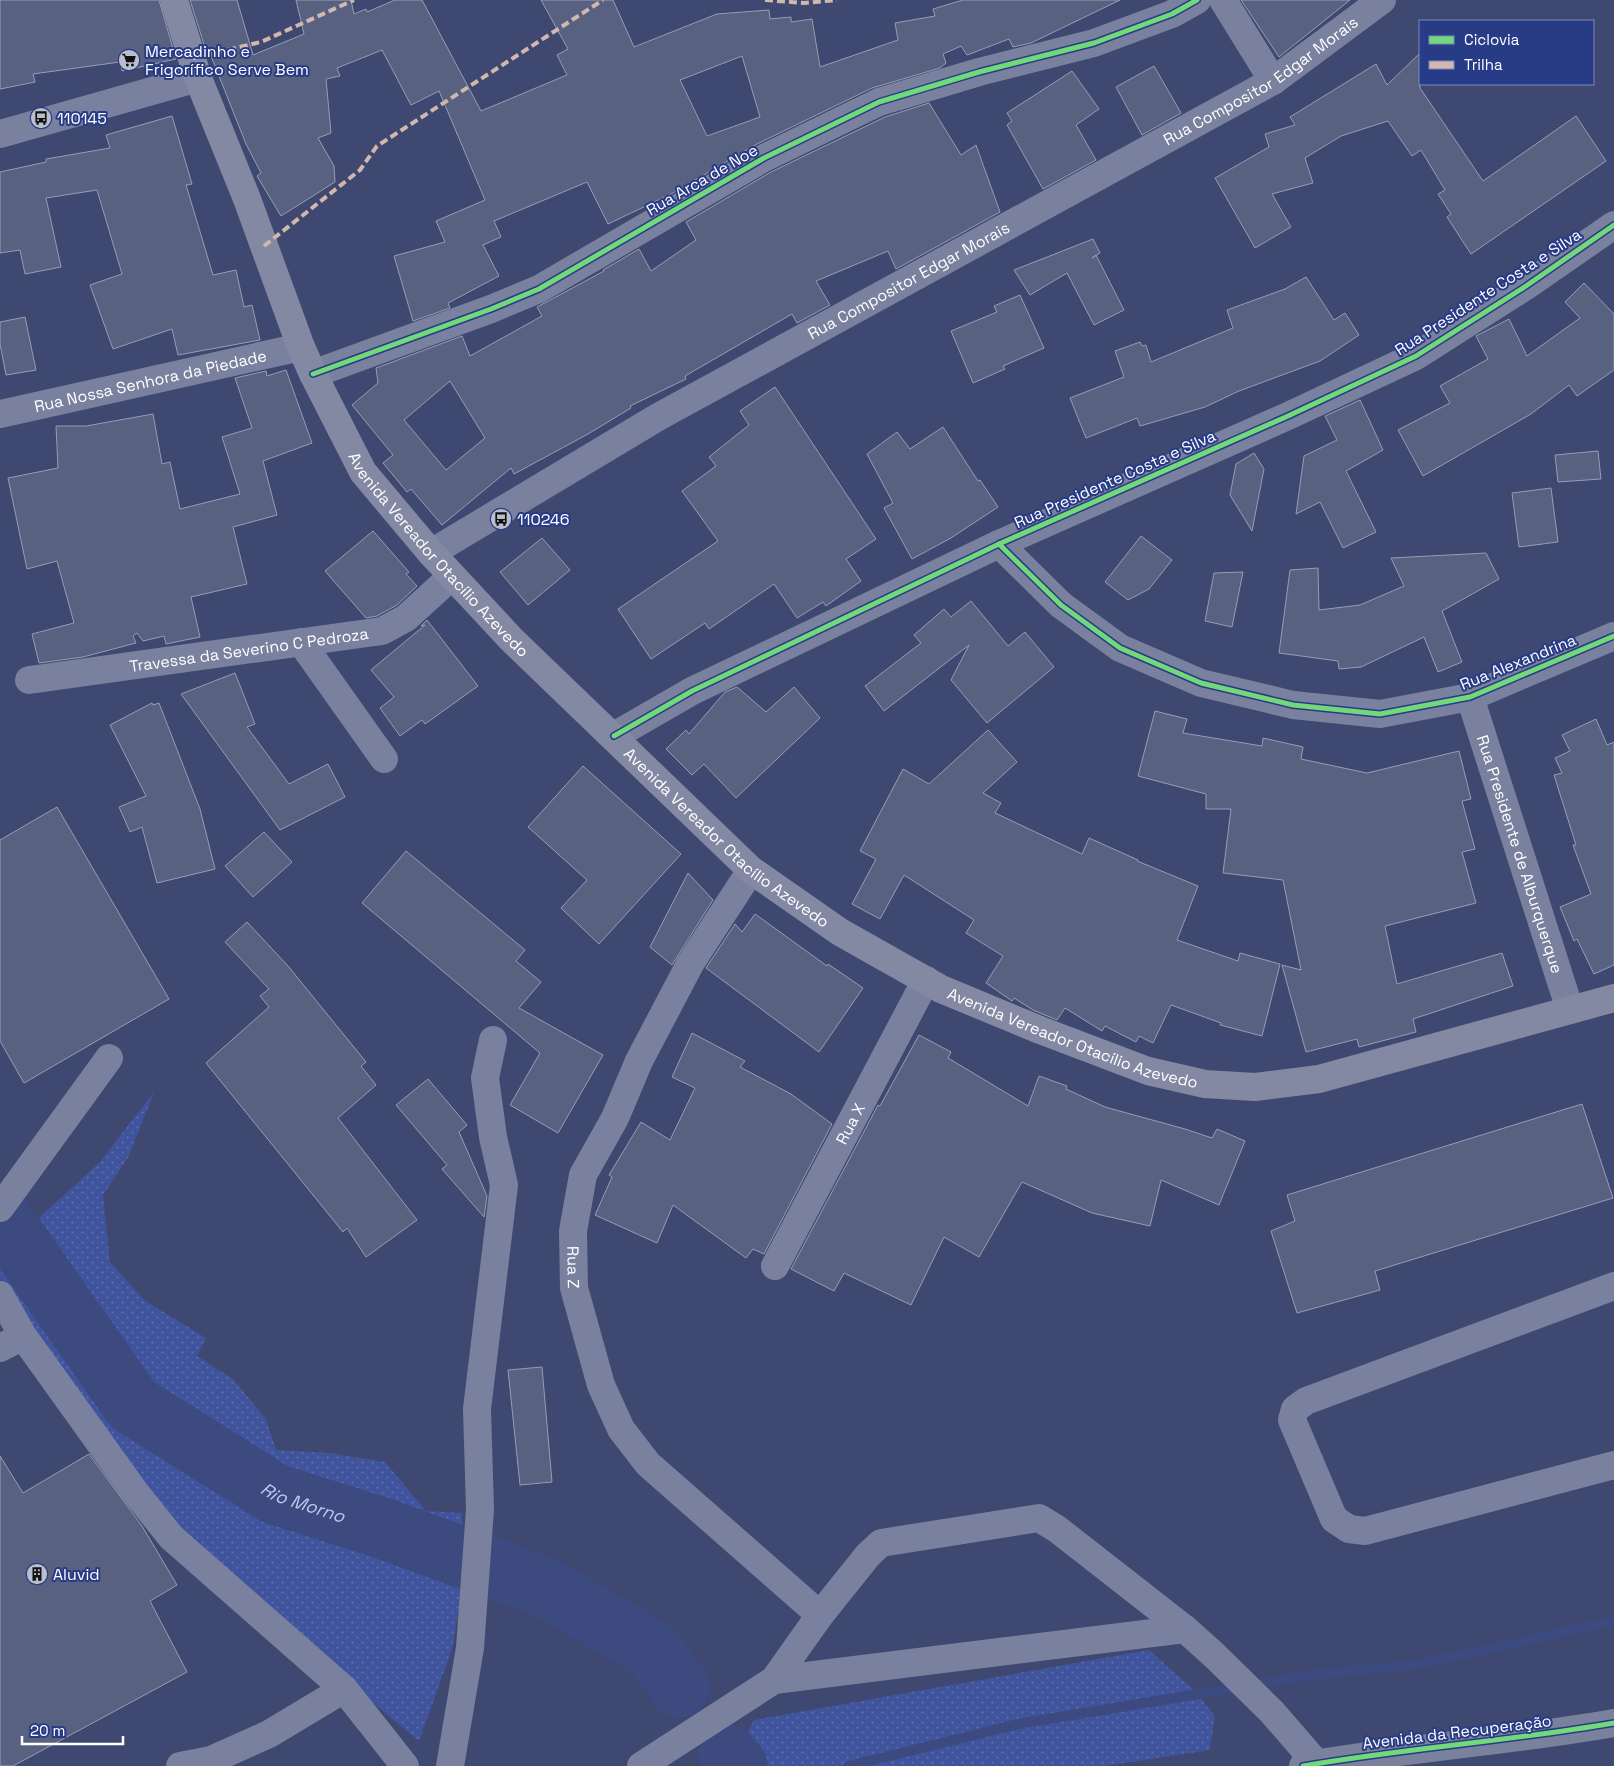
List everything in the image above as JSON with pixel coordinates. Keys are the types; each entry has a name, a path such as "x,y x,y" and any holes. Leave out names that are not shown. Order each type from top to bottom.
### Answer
{"highway":[{"name":"Avenida da Recuperação","path":"1310,1765 1393,1751 1557,1733 1614,1724"}],"main road":[{"name":"Avenida Vereador Otacílio Azevedo","path":"174,0 198,78 248,199 301,347 363,472 431,553 511,639 614,736 751,870 840,932 926,980 1040,1030 1148,1071 1205,1084 1256,1087 1319,1080 1614,998"}],"street":[{"name":"Rua Arca de Noe","path":"313,374 491,309 539,289 764,158 879,102 979,72 1094,43 1172,14 1197,0"},
{"path":"1223,0 1273,81"},
{"name":"Rua Compositor Edgar Morais","path":"431,553 658,417 1273,81 1382,0"},
{"path":"0,134 198,78"},
{"name":"Rua Presidente Costa e Silva","path":"614,736 692,691 999,544 1288,416 1416,356 1526,286 1614,225"},
{"name":"Rua Nossa Senhora da Piedade","path":"0,414 301,347"},
{"name":"Rua Alexandrina","path":"999,544 1061,604 1120,648 1201,683 1293,705 1380,714 1470,696 1614,636"},
{"name":"Travessa da Severino C Pedroza","path":"29,680 382,631 406,618 452,576"},
{"path":"301,642 384,759"},
{"name":"Rua Presidente de Alburquerque","path":"1470,696 1570,1010"},
{"name":"Rua Z","path":"751,870 690,964 639,1061 615,1118 583,1175 573,1231 574,1288 601,1385 621,1428 648,1464 820,1615"},
{"name":"Rua X","path":"775,1266 926,980"},
{"path":"450,1766 470,1648 480,1509 477,1409 504,1185 493,1138 485,1078 493,1040"},
{"path":"0,1208 109,1058"},
{"path":"1614,1286 1306,1401 1296,1409 1292,1420 1334,1519 1349,1529 1365,1531 1614,1465"},
{"path":"0,1295 11,1342 171,1537 344,1689 405,1766"},
{"path":"640,1766 774,1680 820,1615 868,1554 881,1543 1039,1518 1057,1529 1185,1629 1214,1655 1272,1712 1310,1765"},
{"path":"774,1680 1185,1629"},
{"path":"180,1766 211,1760 269,1734 344,1689"}],"shaded area":[{"path":"154,1092 128,1158 103,1195 110,1262 144,1300 206,1338 197,1356 234,1380 266,1419 276,1450 330,1453 385,1462 426,1511 462,1513 461,1596 452,1649 419,1741 243,1595 160,1518 0,1279 0,1253 99,1163"},
{"path":"1149,1650 1194,1690 1215,1716 1210,1750 1105,1766 729,1766 754,1720"}],"building":[{"path":"0,0 159,0 176,59 122,71 120,62 33,74 35,82 0,89"},
{"path":"190,0 237,0 253,55 304,34 296,0 351,0 354,14 366,9 367,12 395,0 422,0 481,111 567,75 557,55 568,49 541,0 613,0 634,47 717,14 769,10 770,19 791,17 791,22 812,19 820,67 898,40 895,23 935,16 933,9 963,0 1120,0 1031,43 1013,47 1009,39 967,55 961,46 943,54 946,63 940,68 872,88 757,144 671,194 608,224 587,182 494,221 501,237 483,245 499,276 448,303 450,308 413,321 394,256 445,242 436,221 485,200 439,91 411,105 382,50 337,68 340,76 326,79 331,133 318,138 334,166 335,182 281,216 257,176 261,173 246,144 209,51 206,51","holes":["742,56 760,117 707,136 680,80"]},
{"path":"1241,0 1350,0 1279,57"},
{"path":"1419,54 1420,88 1483,181 1576,116 1606,161 1471,254 1447,217 1451,214 1438,194 1445,190 1421,150 1412,156 1388,121 1341,136 1305,158 1313,183 1272,194 1291,227 1255,248 1215,178 1269,147 1265,134 1295,125 1290,117 1376,64 1387,85"},
{"path":"1154,66 1181,113 1142,135 1116,87"},
{"path":"1072,71 1099,109 1076,125 1096,160 1043,189 1007,125 1012,121 1007,113"},
{"path":"929,103 961,155 976,145 1000,212 896,269 888,251 816,281 830,305 797,323 792,314 685,376 686,379 630,406 631,408 588,434 514,474 511,468 442,525 411,489 407,492 383,463 393,455 352,405 378,383 376,368 462,336 470,356 542,316 537,307 604,271 639,249 651,271 696,240 686,222 771,172 885,117","holes":["450,381 485,438 446,470 404,420"]},
{"path":"172,116 192,184 186,185 213,275 236,270 244,307 252,305 260,340 178,355 172,329 113,349 90,285 122,274 97,190 46,198 61,267 25,274 20,250 0,253 0,172 46,162 46,159 110,148 106,135"},
{"path":"1093,239 1100,253 1096,255 1124,310 1094,325 1067,273 1030,295 1014,270"},
{"path":"1306,277 1334,320 1345,313 1359,335 1320,361 1239,391 1205,407 1140,426 1137,418 1086,438 1070,398 1124,377 1115,351 1140,342 1142,346 1146,345 1151,362 1233,328 1227,310 1285,289"},
{"path":"1584,283 1614,314 1614,370 1577,396 1569,385 1531,414 1423,476 1398,430 1450,403 1440,386 1488,359 1476,336 1509,319 1527,356 1580,318 1565,302"},
{"path":"1020,295 1044,348 1003,366 1005,369 973,383 951,331 997,312 994,306"},
{"path":"25,317 36,370 6,375 0,344 0,322"},
{"path":"286,370 312,443 263,461 277,515 233,527 247,584 191,597 200,637 166,644 164,636 143,641 137,633 133,636 136,643 83,657 39,663 32,634 74,623 57,561 27,569 8,478 58,468 56,426 86,426 153,414 162,464 170,462 180,509 240,494 222,437 252,428 235,378 266,371 267,376"},
{"path":"775,387 876,539 846,559 861,581 826,606 823,602 797,618 774,584 709,629 705,623 651,659 618,609 718,541 682,491 716,466 709,457 749,425 740,411"},
{"path":"1360,400 1383,450 1346,471 1376,532 1343,548 1320,502 1296,514 1304,456 1337,440 1325,416"},
{"path":"943,427 978,481 980,480 998,507 951,538 912,559 884,508 893,503 867,454 897,432 910,449"},
{"path":"1598,451 1601,479 1558,482 1555,455"},
{"path":"1254,453 1264,469 1252,531 1230,495 1236,464"},
{"path":"1551,488 1558,542 1519,547 1512,493"},
{"path":"373,531 409,572 406,574 417,586 397,605 377,616 366,618 325,571"},
{"path":"1141,536 1172,560 1149,589 1128,600 1105,582"},
{"path":"542,538 570,570 528,605 500,572"},
{"path":"1486,553 1499,579 1442,611 1462,662 1438,672 1424,637 1361,667 1339,669 1338,661 1279,653 1290,570 1318,568 1319,610 1360,605 1404,586 1391,558"},
{"path":"1243,572 1232,627 1205,621 1214,573"},
{"path":"971,601 1008,646 1025,632 1054,667 987,723 951,680 969,645 884,711 865,686 921,643 914,635 944,609 951,617"},
{"path":"427,620 478,686 425,724 422,720 400,736 380,708 394,697 371,670 425,625 421,626"},
{"path":"235,673 255,724 247,727 289,784 328,764 345,797 280,830 181,694"},
{"path":"737,687 766,712 794,687 820,718 736,798 704,764 692,775 666,749 686,730 689,734 725,692"},
{"path":"152,703 153,705 159,703 200,809 215,869 157,883 142,827 130,832 119,807 146,796 110,725"},
{"path":"1155,711 1187,719 1183,733 1262,746 1263,738 1303,747 1301,759 1367,773 1459,751 1471,799 1462,801 1475,849 1462,852 1476,903 1385,926 1397,984 1502,953 1513,986 1413,1019 1416,1032 1359,1047 1357,1039 1306,1052 1282,965 1301,970 1283,880 1223,873 1231,809 1206,809 1206,794 1138,776"},
{"path":"1596,719 1607,745 1614,742 1614,965 1594,974 1577,939 1574,941 1560,907 1591,894 1573,845 1576,845 1554,775 1562,773 1555,758 1570,751 1562,735"},
{"path":"988,730 1017,762 983,793 1001,803 995,813 1082,854 1089,838 1137,861 1198,886 1177,940 1238,961 1240,953 1280,964 1262,1036 1220,1025 1221,1023 1171,1005 1153,1043 1139,1036 1136,1042 1105,1026 1102,1031 1065,1008 1057,1020 1033,1010 1014,998 1012,1001 986,983 1003,956 966,933 974,920 904,875 880,919 852,904 876,859 860,851 903,769 929,784"},
{"path":"583,766 681,854 599,944 561,908 587,880 528,827"},
{"path":"57,807 169,999 24,1083 0,1041 0,840"},
{"path":"264,832 292,862 253,897 225,866"},
{"path":"406,851 525,950 516,961 541,982 519,1008 603,1055 558,1133 510,1105 540,1053 362,903"},
{"path":"688,873 713,900 672,965 650,947"},
{"path":"755,914 827,966 828,964 863,988 819,1052 706,968 735,924 742,932"},
{"path":"247,922 288,966 366,1062 361,1066 376,1085 338,1118 417,1220 366,1257 347,1228 343,1232 206,1063 269,1007 260,996 269,989 225,942"},
{"path":"692,1033 745,1061 740,1067 791,1094 832,1124 764,1254 753,1249 746,1258 673,1205 657,1243 595,1215 612,1177 609,1175 641,1122 670,1140 695,1088 672,1077"},
{"path":"919,1035 951,1052 948,1058 1028,1106 1039,1076 1067,1086 1066,1089 1105,1107 1212,1138 1217,1129 1245,1141 1219,1205 1161,1180 1150,1226 1092,1213 1022,1182 979,1257 944,1237 911,1305 844,1273 834,1291 791,1269 878,1105 880,1106"},
{"path":"428,1079 467,1125 459,1132 487,1196 484,1217 442,1169 447,1165 396,1105"},
{"path":"1582,1104 1613,1198 1375,1271 1380,1290 1297,1313 1271,1231 1295,1221 1287,1195"},
{"path":"542,1367 552,1482 520,1485 508,1370"},
{"path":"89,1454 142,1526 177,1585 150,1601 187,1672 13,1766 0,1766 0,1456 23,1493"}],"waterway":[{"name":"Rio Morno","path":"0,1216 133,1405 275,1494 382,1528 547,1588 653,1650 680,1687"},
{"path":"849,1766 1018,1724 1313,1675 1420,1664 1614,1621"},
{"name":"Rio Morno","path":"728,1755 737,1766"}],"marked path":[{"path":"193,58 261,42 354,0"},
{"path":"264,246 360,170 377,146 603,0"},
{"path":"765,0 804,3 837,0"}],"cycle path":[{"path":"313,374 491,309 539,289 764,158 879,102 979,72 1094,43 1172,14 1197,0"},
{"path":"614,736 692,691 999,544 1288,416 1416,356 1526,286 1614,225"},
{"path":"999,544 1061,605 1120,648 1201,683 1293,705 1380,714 1470,697 1614,636"},
{"path":"1303,1766 1614,1723"}],"place":[{"name":"Mercadinho e Frigorífico Serve Bem","path":"129,60"},
{"name":"110145","path":"41,118"},
{"name":"110246","path":"501,519"},
{"name":"Aluvid","path":"37,1574"}]}
